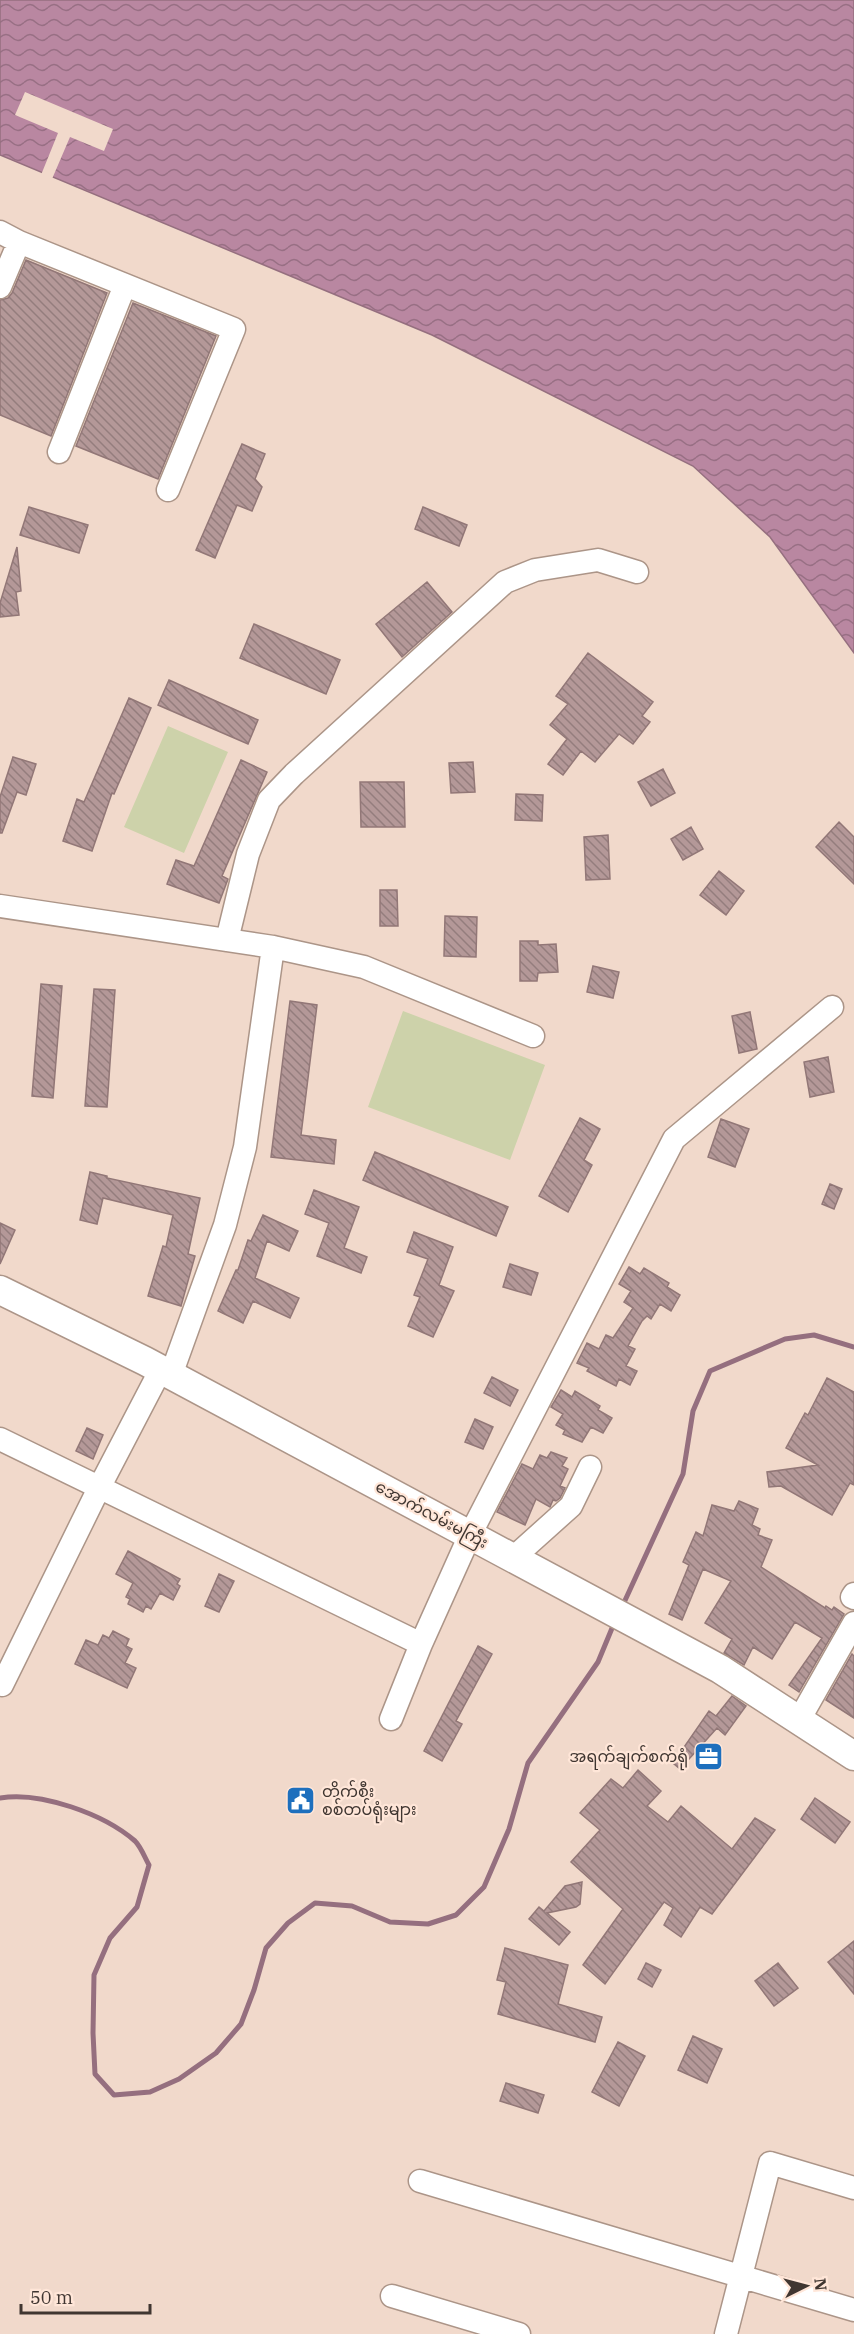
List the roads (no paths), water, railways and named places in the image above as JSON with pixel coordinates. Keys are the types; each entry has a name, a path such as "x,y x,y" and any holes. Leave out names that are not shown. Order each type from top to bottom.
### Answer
{"main road":[{"name":"အောက်လမ်းမကြီး","path":"0,1290 166,1372 720,1669 854,1756"}],"lane":[{"path":"0,287 9,237 234,329 168,490"},
{"path":"59,452 125,285"},
{"path":"227,940 248,854 269,800 294,774 505,582 535,570 598,560 637,572"},
{"path":"0,906 273,946 364,967 533,1036"},
{"path":"3,1674 99,1488 166,1372 225,1225 245,1147 273,946"},
{"path":"391,1719 421,1644 470,1535 674,1139 832,1007"},
{"path":"0,1438 421,1644"},
{"path":"513,1558 571,1506 590,1467"},
{"path":"854,1594 852,1597 854,1598"},
{"path":"799,1720 854,1623"},
{"path":"726,2334 770,2163 854,2188"},
{"path":"420,2181 854,2310"},
{"path":"392,2296 519,2334"}],"water":[{"path":"0,0 854,0 854,653 770,537 693,466 432,335 0,155"}],"waterway":[{"path":"622,1607 683,1474 693,1411 710,1371 785,1339 814,1335 854,1347"},
{"path":"0,1798 34,1798 71,1807 122,1831 135,1841 143,1853 149,1865 137,1907 110,1938 94,1975 93,2033 95,2074 114,2095 150,2092 179,2079 216,2053 241,2024 266,1948 288,1923 315,1903 352,1906 390,1922 428,1924 456,1915 484,1887 509,1829 528,1763 598,1662 615,1621"}],"place":[{"name":"အရက်ချက်စက်ရုံ","path":"709,1756"},
{"name":"တိုက်စီး စစ်တပ်ရုံးများ","path":"301,1800"}]}
